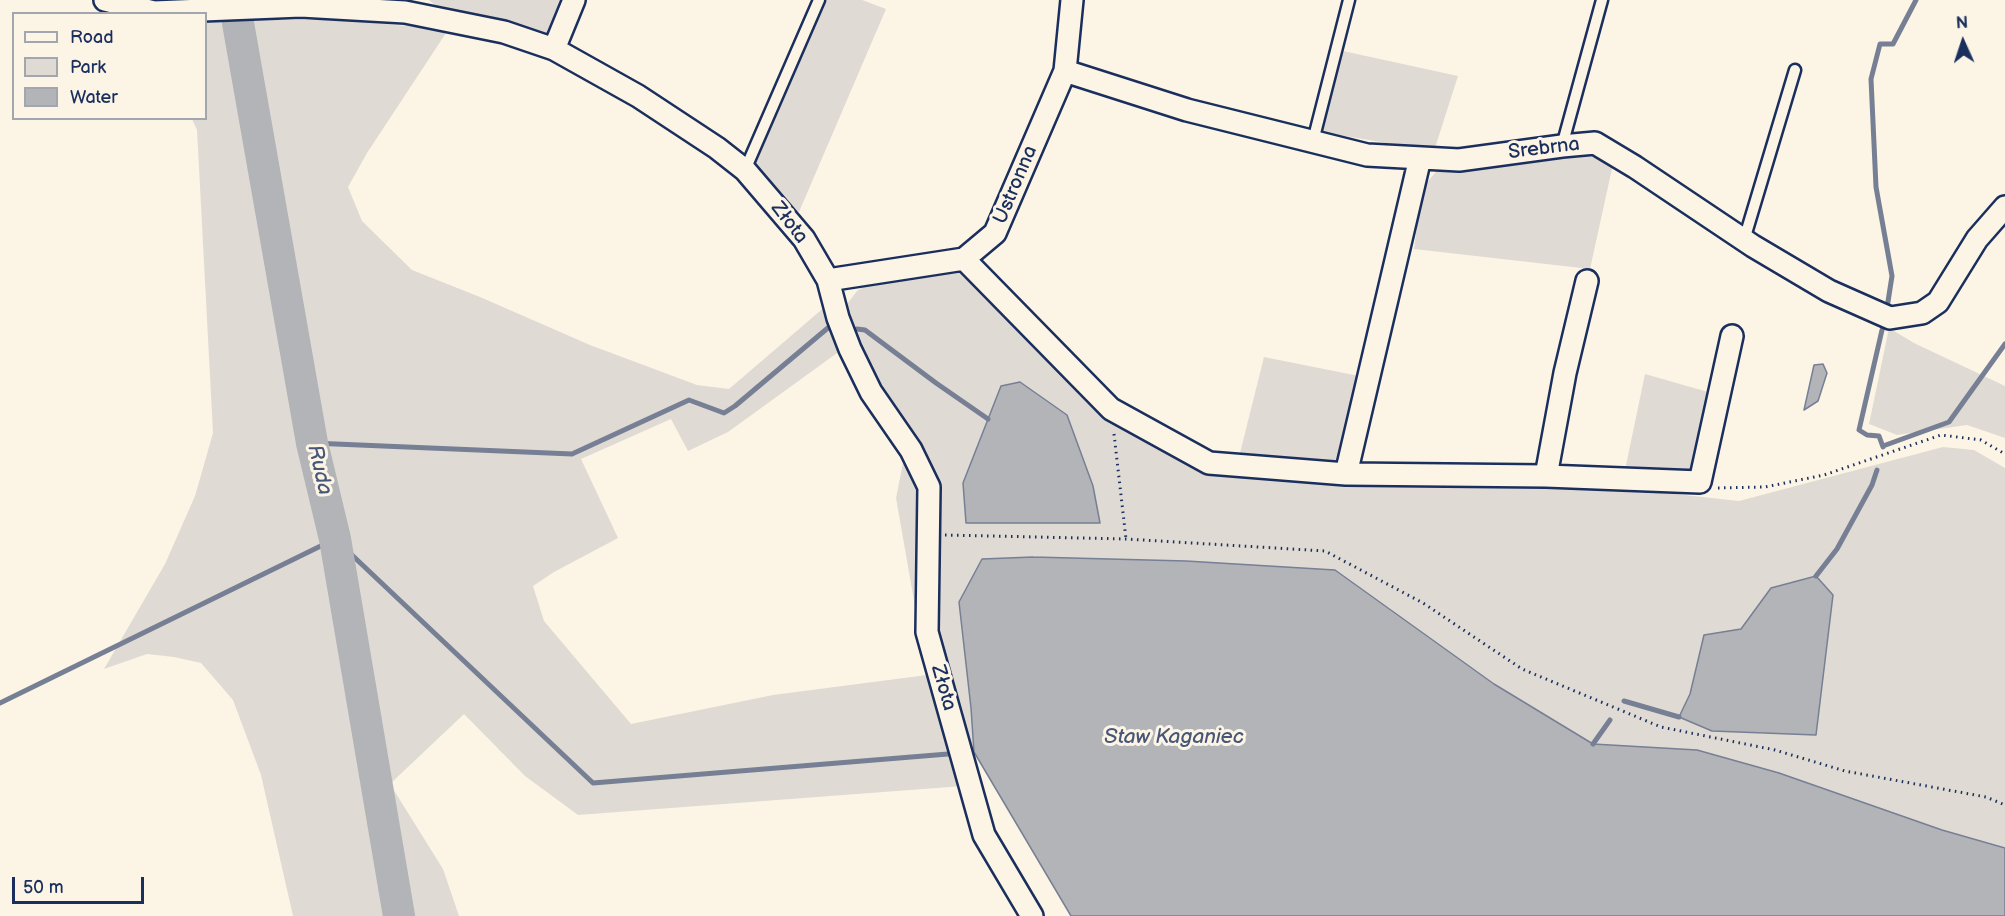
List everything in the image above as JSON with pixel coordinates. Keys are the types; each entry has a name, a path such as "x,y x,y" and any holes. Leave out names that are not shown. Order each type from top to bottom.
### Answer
{"street":[{"name":"Złota","path":"105,0 154,12 301,6 406,6 504,32 554,49 638,96 717,148 745,170 804,239 828,280 838,318 850,349 871,392 911,450 929,487 927,632 984,835 1032,916"},
{"path":"554,49 574,0"},
{"name":"Ustronna","path":"964,260 995,234 1065,71 1072,0"},
{"name":"Srebrna","path":"1065,71 1187,110 1367,155 1458,160 1595,143 1635,166 1744,240 1829,291 1890,318 1922,314 1938,302 1977,239 2005,207"},
{"path":"1346,474 1420,158"},
{"path":"828,280 964,260 1111,409 1209,463 1346,474 1546,476 1700,482 1732,336"},
{"path":"1546,476 1565,373 1587,281"}],"lane":[{"path":"745,170 819,0"},
{"path":"1313,141 1349,0"},
{"path":"1562,146 1602,0"},
{"path":"1744,240 1795,70"}],"path":[{"path":"1111,409 1126,539"},
{"path":"1700,482 1706,488 1765,487 1824,475 1941,435 1981,440 2005,454"},
{"path":"930,535 1126,539 1325,551 1423,603 1522,669 1661,726 1775,750 1845,771 1986,797 2005,805"}],"green space":[{"path":"429,0 565,0 553,26 546,35 531,36 453,14"},
{"path":"827,0 862,0 886,9 799,212 779,199 753,170"},
{"path":"207,20 344,20 448,30 367,153 348,187 362,221 412,270 590,345 697,385 729,389 827,305 844,348 728,432 688,451 671,419 581,459 618,538 554,572 533,586 544,621 631,724 773,695 927,675 896,498 905,453 856,350 844,308 857,291 875,280 958,269 1002,310 1114,424 1200,468 1375,485 1515,488 1575,483 1739,501 1943,447 1974,450 2005,468 2005,848 1942,830 1779,773 1697,750 1593,744 1494,684 1335,570 1033,557 982,559 977,751 963,786 578,815 525,776 464,714 390,784 443,869 459,916 293,916 261,775 233,700 201,663 147,654 104,669 165,564 195,496 213,433 197,130 192,120 207,120","holes":["1815,576 1774,734 1712,731 1679,717 1690,694 1704,635 1741,629 1771,588"]},
{"path":"1343,51 1458,76 1434,151 1321,132"},
{"path":"1584,154 1613,164 1590,269 1414,249 1422,188 1441,166"},
{"path":"1889,328 1914,343 2005,386 2005,438 1967,425 1897,435 1869,424"},
{"path":"1264,357 1364,377 1345,453 1330,466 1249,457 1240,453"},
{"path":"1645,374 1715,394 1690,476 1625,470"}],"water":[{"path":"1823,364 1827,373 1818,401 1804,410 1814,365"},
{"path":"1020,382 1067,415 1093,486 1100,523 966,523 963,483 1001,386"},
{"name":"Staw Kaganiec","path":"1033,557 1186,561 1335,570 1494,684 1593,744 1697,750 1779,773 1942,830 2005,848 2005,916 1071,916 974,752 959,602 982,559"},
{"path":"1816,576 1833,595 1816,735 1712,731 1679,717 1690,694 1704,635 1741,629 1771,588"}],"waterway":[{"path":"1887,308 1892,276 1876,187 1871,79 1880,44 1893,44 1916,0"},
{"name":"Ruda","path":"238,23 312,443 335,539 399,916"},
{"path":"312,443 572,454 689,400 724,413 829,327"},
{"path":"857,329 865,330 988,419"},
{"path":"1882,330 1859,430 1867,435 1879,436 1883,447"},
{"path":"1883,446 1949,422 2005,344"},
{"path":"1816,576 1837,549 1872,485 1877,470"},
{"path":"0,703 335,539 593,783 948,754"},
{"path":"1624,701 1679,717"},
{"path":"1593,744 1610,720"}]}
